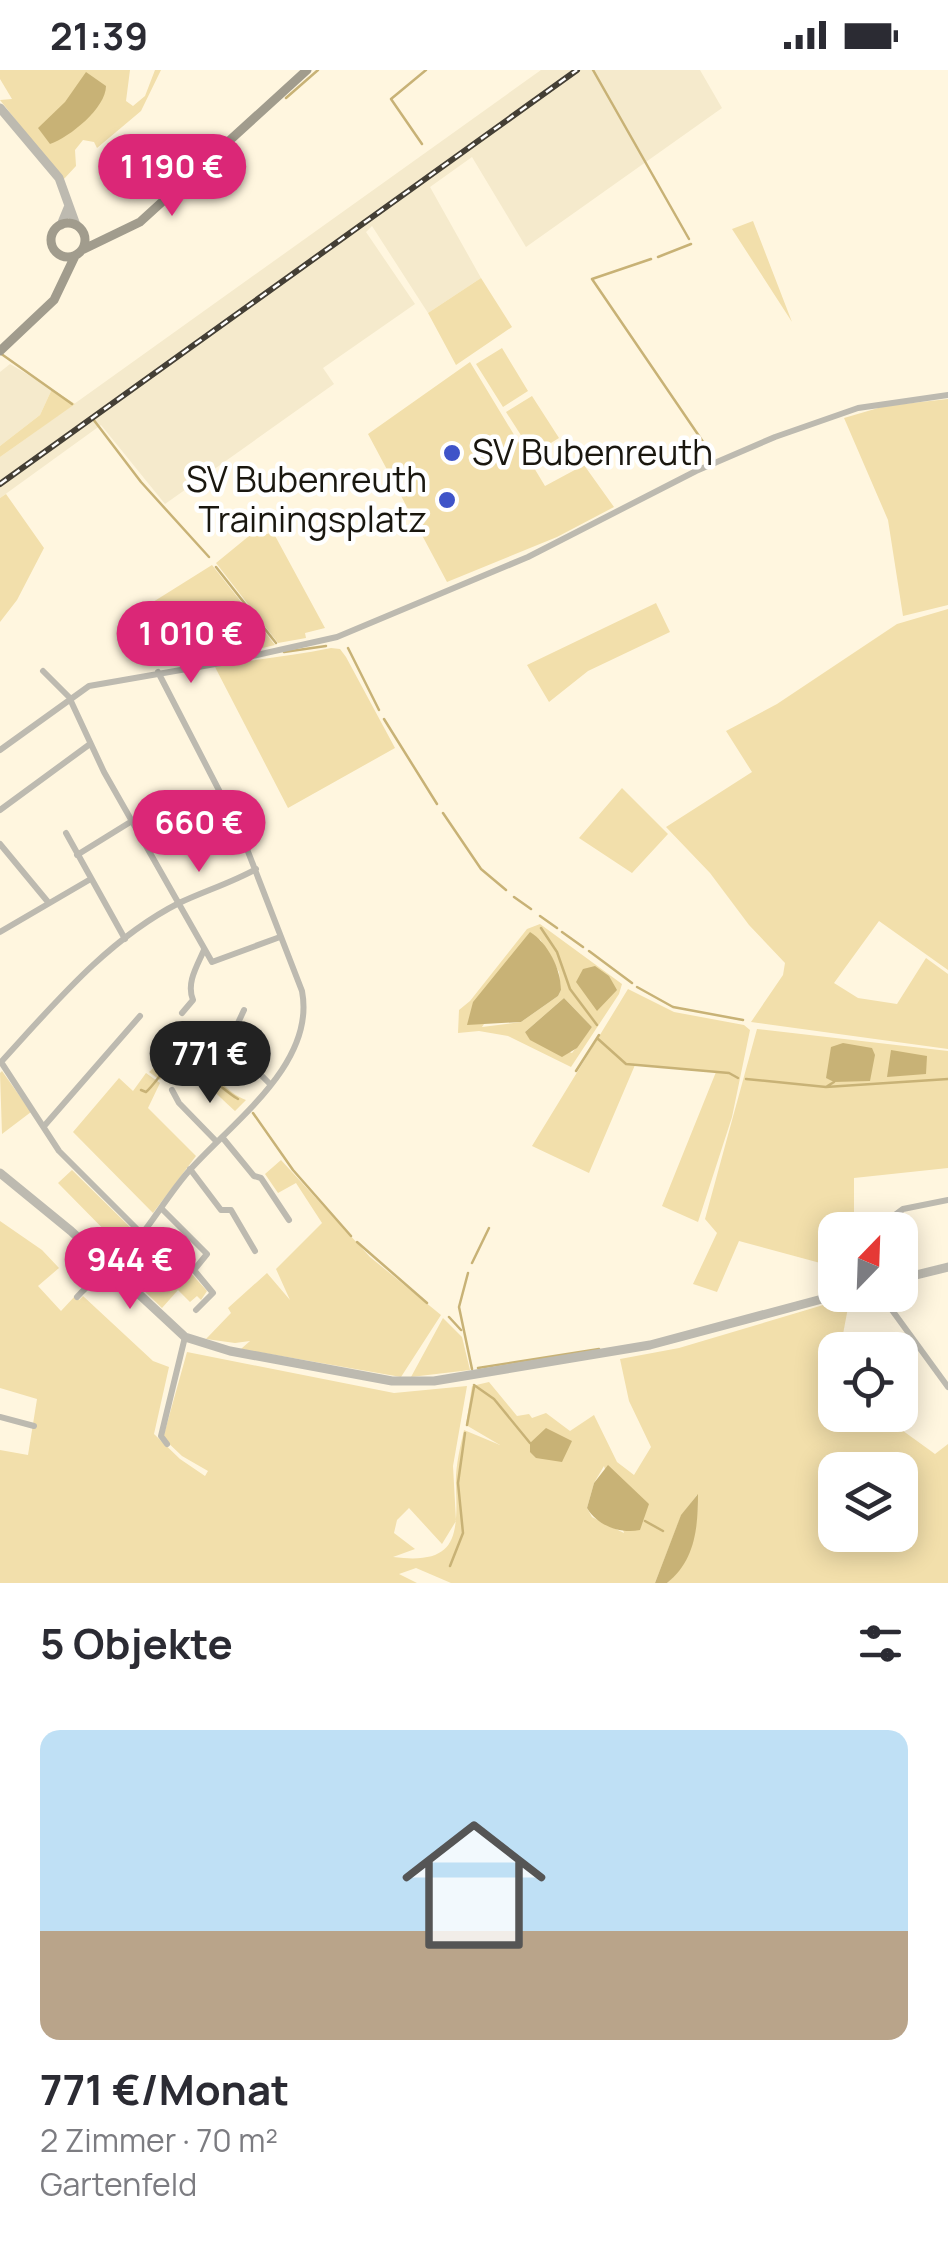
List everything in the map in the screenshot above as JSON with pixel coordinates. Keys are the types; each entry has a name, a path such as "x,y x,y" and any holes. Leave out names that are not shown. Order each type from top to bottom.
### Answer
{"main road":[{"path":"60,254 79,253 140,222 308,70"},
{"path":"62,282 60,254 53,247 52,237 61,224 108,238"},
{"path":"0,351 54,300 79,253 80,229"}],"street":[{"path":"0,108 59,178 80,229"},
{"path":"61,224 69,206"},
{"path":"0,750 69,697 105,681 338,636 528,556 696,471 788,432 858,408 948,395"},
{"path":"43,671 69,697 132,822 212,962 280,937"},
{"path":"77,1297 142,1234 190,1170 270,1084 296,1044 306,1012 302,991 240,830 158,672"},
{"path":"0,810 90,744"},
{"path":"77,855 132,822"},
{"path":"66,833 124,939"},
{"path":"0,844 48,902"},
{"path":"142,1234 59,1151 0,1061 69,988 124,939 177,904 256,870"},
{"path":"0,932 90,880"},
{"path":"182,1013 193,1000 191,977 205,949"},
{"path":"190,992 199,994"},
{"path":"244,1010 231,1038 232,1046 270,1084"},
{"path":"45,1125 140,1016"},
{"path":"172,1090 179,1103 254,1176 262,1178 289,1220"},
{"path":"190,1170 221,1210 231,1210 255,1251"},
{"path":"0,1173 185,1337 230,1351 392,1381 434,1381 650,1346 818,1300"},
{"path":"898,1212 948,1200"},
{"path":"161,1208 207,1254 194,1270 213,1293 196,1310"},
{"path":"918,1274 948,1268"},
{"path":"893,1312 948,1387"},
{"path":"168,1444 161,1436 185,1337"},
{"path":"0,1417 34,1426"}],"shaded area":[{"path":"0,70 130,70 126,101 133,106 145,96 155,70 161,70 141,111 97,148 94,142 83,140 75,150 76,166 63,180 0,100 12,99 0,79"},
{"path":"541,70 700,70 722,108 526,247 472,157 430,187 481,278 428,313 372,226 366,232 415,304 323,368 334,384 165,504 101,425 0,498 0,457"},
{"path":"86,72 106,86 100,103 77,128 50,144 38,128 65,102"},
{"path":"753,221 792,322 732,229"},
{"path":"481,278 512,327 456,365 428,313"},
{"path":"502,348 528,391 503,407 476,364"},
{"name":"SV Bubenreuth","path":"470,362 545,486 584,465 614,507 557,537 447,582 368,434"},
{"path":"10,364 52,389 40,415 0,446 0,372"},
{"path":"52,389 75,404 0,457 0,446 40,415"},
{"path":"532,396 559,438 533,454 506,412"},
{"path":"948,399 948,605 903,616 888,520 844,418 885,406"},
{"path":"6,494 44,548 17,600 0,622 0,498"},
{"path":"265,523 261,536 273,532 325,628 305,633 306,638 278,643 216,563"},
{"path":"212,565 275,645 220,658 213,647 206,652 177,619 164,628 145,607"},
{"path":"656,603 670,632 588,671 549,702 527,665"},
{"path":"948,609 948,970 879,921 834,983 858,998 897,1004 926,958 948,974 948,1049 751,1022 783,975 785,963 666,827 752,772 726,731 777,704 897,624"},
{"path":"340,649 346,657 395,748 288,808 215,667"},
{"path":"622,788 668,834 632,873 579,838"},
{"path":"540,924 622,984 571,1067 508,1036 479,1031 458,1033 459,1010 527,929","holes":["540,939 559,972 558,996 521,1022 482,1027","564,998 592,1027 572,1053 525,1032"]},
{"path":"530,932 556,965 561,990 558,996 521,1022 467,1025 473,1002"},
{"path":"595,966 609,976 617,990 597,1011 576,982 583,969"},
{"path":"628,989 674,1012 744,1025 750,1030 732,1117 698,1222 662,1206 716,1072 635,1065 589,1173 532,1146"},
{"path":"564,998 592,1027 577,1048 562,1057 530,1040 525,1032"},
{"path":"757,1029 948,1051 948,1168 854,1178 854,1212 818,1212 818,1262 739,1241 717,1292 693,1284 717,1233 705,1219"},
{"path":"172,1039 246,1100 235,1111 187,1071 173,1068 160,1080 149,1072 159,1063 163,1047"},
{"path":"843,1043 872,1048 875,1055 870,1081 834,1082 826,1078 831,1047"},
{"path":"891,1050 927,1056 926,1074 887,1077"},
{"path":"0,1073 31,1112 2,1134"},
{"path":"146,1073 160,1083 148,1108 196,1156 153,1213 73,1132 119,1078 133,1091"},
{"path":"281,1160 370,1257 441,1315 401,1377 241,1349 250,1341 206,1339 231,1313 228,1308 267,1273 290,1300 276,1269 322,1223 296,1183 278,1193 265,1174"},
{"path":"72,1170 133,1230 135,1237 124,1250 58,1183"},
{"path":"0,1221 42,1250 59,1268 38,1286 61,1311 75,1296 79,1300 83,1296 153,1361 169,1367 154,1434 205,1476 208,1471 182,1456 163,1438 187,1352 394,1393 467,1386 453,1466 456,1519 456,1472 464,1430 500,1445 466,1425 472,1386 489,1382 517,1416 529,1414 532,1418 546,1413 570,1431 594,1415 617,1462 634,1475 651,1447 629,1401 620,1359 679,1348 818,1307 818,1312 847,1312 843,1332 818,1332 818,1432 905,1432 935,1454 948,1444 948,1583 667,1583 681,1566 691,1543 697,1495 681,1516 655,1583 451,1583 416,1568 399,1574 417,1583 0,1583 0,1450 28,1455 37,1399 0,1388","holes":["604,1466 624,1533 592,1517 587,1508","409,1508 442,1544 456,1522 449,1544 430,1557 393,1557 415,1549 394,1533 397,1520"]},
{"path":"168,1246 207,1291 201,1300 197,1296 190,1302 178,1290 162,1308 134,1281"},
{"path":"443,1318 462,1337 470,1370 411,1377"},
{"path":"546,1428 572,1441 562,1462 536,1458 530,1452 530,1443"},
{"path":"608,1465 649,1504 640,1530 610,1527 587,1508 594,1483"},
{"path":"698,1494 696,1531 684,1565 667,1583 655,1583 681,1515"}],"waterway":[{"path":"286,98 318,70"},
{"path":"422,144 391,99 426,70"},
{"path":"593,70 689,239"},
{"path":"658,257 691,244"},
{"path":"651,259 592,279 714,458"},
{"path":"0,353 72,404"},
{"path":"93,419 141,482 209,557"},
{"path":"216,567 276,643"},
{"path":"284,652 326,646"},
{"path":"348,648 379,710"},
{"path":"384,719 437,804"},
{"path":"443,813 481,869 506,890"},
{"path":"514,897 531,909"},
{"path":"540,916 557,928"},
{"path":"541,928 557,952 570,989 597,1025"},
{"path":"562,932 583,947"},
{"path":"589,951 632,983"},
{"path":"637,987 673,1007 743,1020"},
{"path":"576,1071 599,1035"},
{"path":"597,1038 626,1064 729,1073 738,1078"},
{"path":"141,1090 146,1092 176,1063 194,1067 238,1099"},
{"path":"746,1079 826,1087 834,1082"},
{"path":"826,1087 948,1079"},
{"path":"253,1113 293,1170 351,1236"},
{"path":"472,1263 489,1228"},
{"path":"357,1242 427,1303"},
{"path":"468,1273 459,1307 472,1369"},
{"path":"449,1317 461,1330"},
{"path":"478,1368 599,1349"},
{"path":"474,1385 494,1399 530,1443"},
{"path":"467,1425 474,1387"},
{"path":"450,1566 463,1533 458,1483 465,1433"},
{"path":"645,1521 663,1531"}],"railway":[{"path":"0,484 577,70"}],"place":[{"name":"SV Bubenreuth","path":"452,453"},
{"name":"SV Bubenreuth Trainingsplatz","path":"447,500"}]}
